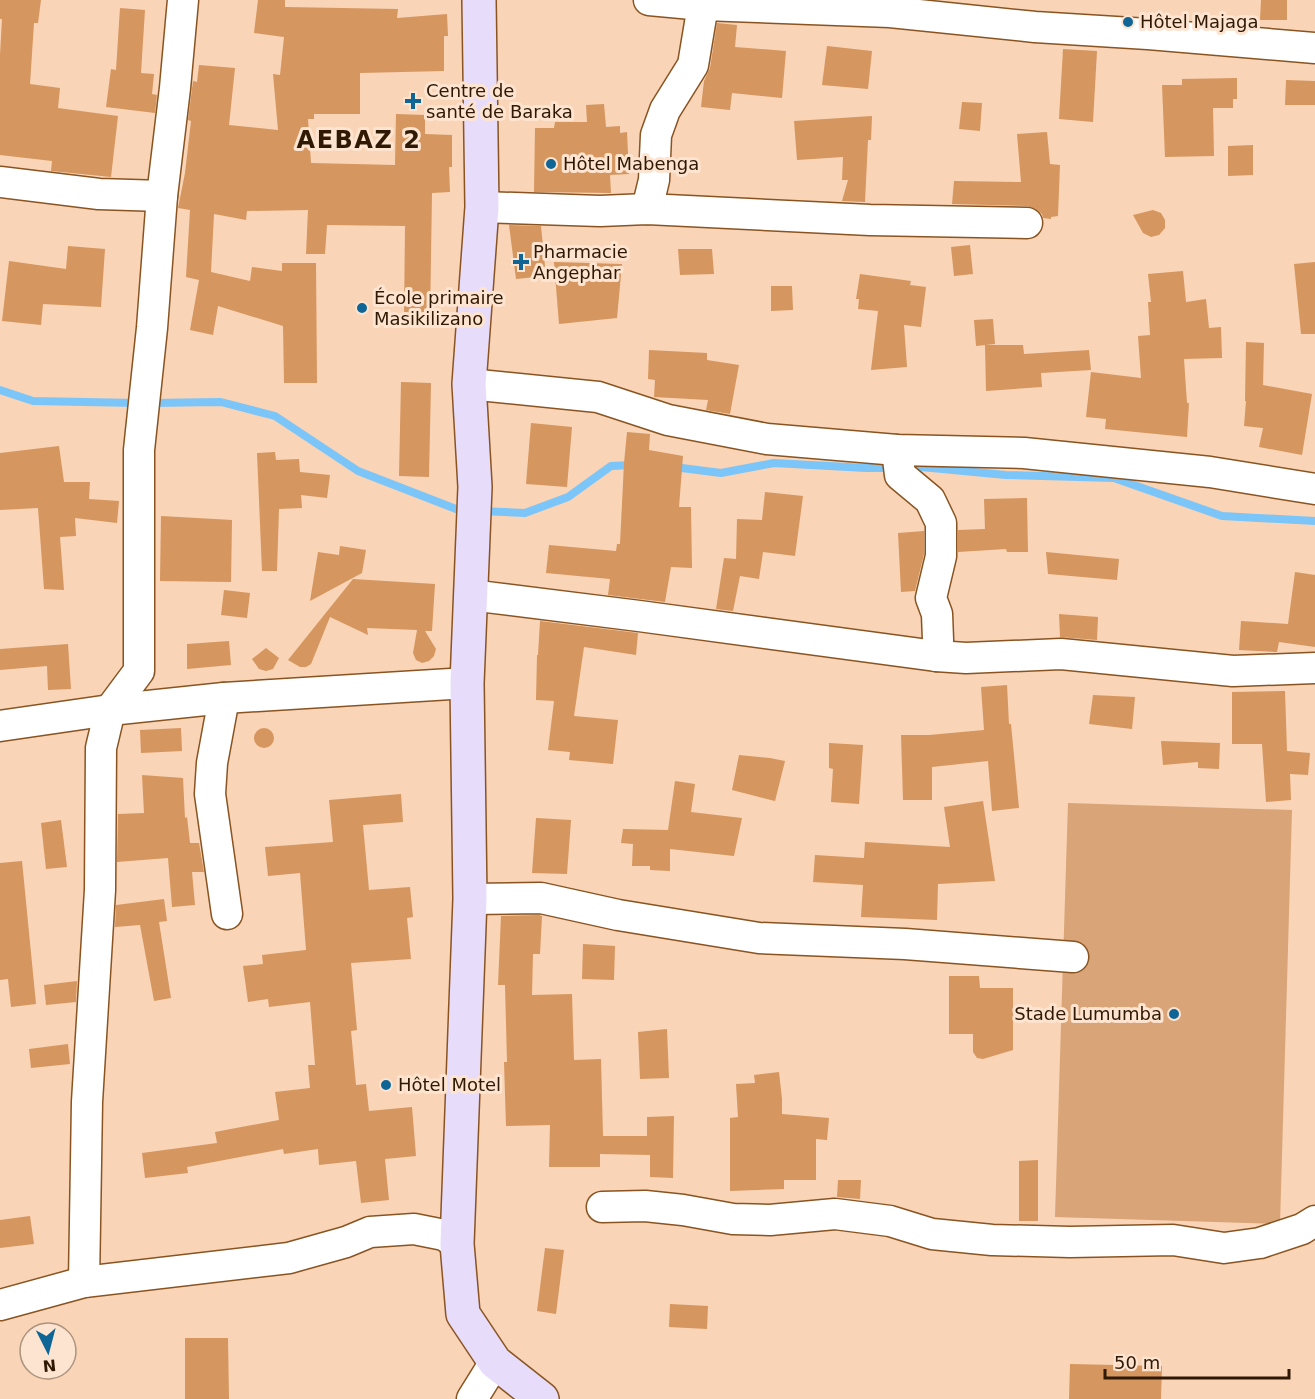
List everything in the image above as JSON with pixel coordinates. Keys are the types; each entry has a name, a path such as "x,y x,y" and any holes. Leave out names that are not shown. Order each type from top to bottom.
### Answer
{"street":[{"path":"84,1282 87,1102 100,890 101,748 110,710 139,671 139,450 152,328 162,196 183,0"},
{"path":"479,0 482,207 470,384 475,487 467,683 470,899 457,1244 464,1314 495,1362 542,1399"},
{"path":"649,0 703,5 890,12 988,11 1315,44"},
{"path":"647,209 654,180 656,135 664,110 693,65 703,5"},
{"path":"0,182 99,195 162,196"},
{"path":"482,207 600,211 647,209 870,220 1027,223"},
{"path":"470,384 598,397 668,420 767,439 897,450 1024,453 1210,472 1315,489"},
{"path":"897,450 900,475 930,500 941,523 942,556 931,598 936,614 938,640 936,656"},
{"path":"470,595 936,656 966,658 1061,654 1233,671 1315,668"},
{"path":"0,726 110,710 224,698 467,683"},
{"path":"224,698 212,763 210,794 227,914"},
{"path":"470,899 541,898 618,915 759,938 905,944 1073,957"},
{"path":"602,1207 645,1206 733,1219 771,1220 835,1214 890,1221 932,1234 992,1240 1070,1242 1173,1240 1224,1248 1260,1243 1302,1229 1315,1221"},
{"path":"0,1305 84,1282 289,1258 346,1242 370,1232 414,1229 444,1235 457,1244"},
{"path":"472,1399 495,1362"}],"shaded area":[{"name":"Stade Lumumba","path":"1068,803 1292,810 1280,1224 1055,1217"}],"building":[{"path":"0,0 41,0 38,23 34,23 30,84 60,88 58,108 118,116 111,177 51,171 52,161 0,155 2,19 0,19"},
{"path":"258,0 285,0 285,7 398,9 397,18 447,14 448,36 444,36 444,71 360,73 360,114 314,114 314,119 308,119 311,163 395,165 396,114 425,115 425,134 452,135 452,167 449,167 450,192 432,193 430,320 404,319 405,226 327,225 325,254 306,254 308,210 247,211 246,220 214,214 211,272 250,281 252,267 282,271 282,263 316,263 317,383 284,383 283,326 218,306 213,335 190,330 199,280 186,277 190,210 178,208 185,173 193,81 197,82 199,65 235,68 229,125 278,130 273,74 280,75 284,37 254,33"},
{"path":"1261,0 1287,0 1287,20 1260,20"},
{"path":"120,8 145,10 141,73 154,74 152,94 157,95 155,113 106,107 111,69 116,70"},
{"path":"717,23 737,25 735,47 786,51 782,98 732,93 730,110 701,107 704,81 710,68"},
{"path":"827,46 872,51 868,89 822,85"},
{"path":"1063,49 1097,51 1093,122 1059,119"},
{"path":"1237,78 1237,99 1233,99 1233,108 1213,108 1214,156 1165,157 1162,85 1182,85 1182,79"},
{"path":"1286,80 1315,81 1315,105 1285,105"},
{"path":"962,102 982,103 980,131 959,129"},
{"path":"604,104 606,127 620,126 620,133 627,132 629,174 610,175 611,193 534,192 535,128 554,128 555,122 587,122 586,105"},
{"path":"872,116 871,140 868,140 865,202 842,201 848,180 842,180 843,157 797,160 794,121"},
{"path":"1047,132 1050,164 1060,165 1058,216 1051,217 1051,219 1043,218 1036,209 1027,206 952,204 954,181 1021,182 1017,134"},
{"path":"1253,145 1253,175 1228,176 1228,146"},
{"path":"1153,210 1161,213 1165,220 1165,228 1159,235 1151,237 1143,233 1133,215"},
{"path":"509,225 541,226 546,276 516,279"},
{"path":"970,245 973,274 954,276 951,247"},
{"path":"68,246 105,249 101,307 43,304 41,325 2,321 9,261 66,269"},
{"path":"678,249 712,249 714,274 680,275"},
{"path":"554,262 622,264 617,318 559,324"},
{"path":"1315,262 1315,334 1301,334 1294,264"},
{"path":"1183,271 1186,302 1206,299 1209,328 1221,327 1222,358 1184,359 1187,403 1189,403 1187,437 1105,429 1106,419 1086,417 1091,372 1141,378 1138,336 1150,335 1148,302 1151,302 1148,274"},
{"path":"860,274 911,281 910,285 926,287 921,327 904,325 907,367 871,370 878,311 858,309 859,299 856,299"},
{"path":"771,286 792,286 793,310 771,311"},
{"path":"993,319 995,344 976,346 974,320"},
{"path":"1246,342 1264,343 1263,385 1312,394 1302,455 1259,447 1263,428 1244,426"},
{"path":"985,345 1023,345 1024,354 1089,350 1091,370 1041,373 1042,387 986,391"},
{"path":"649,350 707,353 707,360 739,365 730,414 706,410 708,400 654,397 655,380 648,379"},
{"path":"401,382 431,383 429,477 399,476"},
{"path":"531,423 572,427 567,487 526,484"},
{"path":"627,432 650,434 649,450 683,456 679,507 691,507 692,568 671,567 665,602 608,595 610,579 546,573 549,545 616,551 617,544 620,544"},
{"path":"59,446 64,482 90,482 89,499 119,501 117,523 75,518 76,536 60,537 64,590 44,589 38,508 0,510 0,453"},
{"path":"275,452 276,460 299,459 300,472 330,475 327,498 301,495 302,508 279,509 277,571 262,571 257,453"},
{"path":"765,492 803,496 795,556 763,552 759,579 740,576 733,611 716,609 724,558 736,559 737,519 762,520"},
{"path":"1027,498 1028,552 1007,552 1006,549 958,552 958,530 985,529 984,499"},
{"path":"161,516 232,520 231,582 160,581"},
{"path":"924,531 924,554 915,591 901,592 898,533"},
{"path":"340,546 366,550 362,573 310,601 318,552 339,555"},
{"path":"1046,552 1119,559 1117,580 1048,574"},
{"path":"1295,572 1315,575 1315,647 1279,642 1277,652 1239,650 1241,621 1288,624"},
{"path":"353,579 435,584 432,631 425,631 436,649 429,661 422,663 416,660 413,653 417,630 367,628 368,635 330,617 311,664 300,667 288,660"},
{"path":"224,590 250,593 247,618 221,615"},
{"path":"1059,614 1098,617 1097,640 1060,637"},
{"path":"540,621 638,633 636,655 584,647 574,716 618,720 613,764 569,760 570,752 548,750 554,701 536,700"},
{"path":"229,641 231,665 187,669 187,644"},
{"path":"68,644 71,689 48,690 47,666 0,670 0,649"},
{"path":"266,648 279,658 273,669 266,671 259,669 252,659"},
{"path":"1007,685 1019,808 992,811 988,761 932,767 932,800 903,800 901,735 984,730 981,687"},
{"path":"1285,691 1287,751 1310,753 1308,775 1290,774 1291,800 1266,802 1262,744 1232,744 1232,692"},
{"path":"1093,695 1135,697 1132,729 1089,724"},
{"path":"181,728 182,751 141,753 140,730"},
{"path":"260,728 268,728 274,734 274,742 268,748 260,748 254,742 254,734"},
{"path":"1161,741 1220,743 1219,769 1198,768 1198,762 1163,765"},
{"path":"829,743 863,745 859,804 831,802 833,769 829,768"},
{"path":"739,755 785,761 775,801 732,790"},
{"path":"142,775 183,778 185,818 187,817 190,843 199,843 204,872 192,872 195,905 172,907 168,858 117,862 118,814 144,813"},
{"path":"675,781 695,784 691,812 742,818 734,856 670,849 670,871 650,870 650,866 632,866 633,844 621,843 623,829 668,830"},
{"path":"401,794 403,822 363,825 369,890 410,887 413,917 407,918 411,959 351,963 357,1030 351,1031 356,1085 366,1084 369,1111 412,1107 416,1156 385,1159 389,1200 361,1203 356,1161 319,1165 318,1149 284,1154 283,1149 187,1167 188,1173 145,1178 142,1153 217,1143 215,1132 279,1120 275,1092 310,1088 308,1065 315,1065 310,1002 269,1007 268,999 248,1002 243,966 263,964 262,955 306,950 300,873 268,876 265,847 333,842 329,800"},
{"path":"983,801 995,881 938,884 937,920 861,917 863,885 813,882 815,855 864,858 865,842 950,847 944,807"},
{"path":"536,818 571,820 567,874 532,873"},
{"path":"61,820 67,867 46,869 41,823"},
{"path":"22,861 36,1004 11,1007 8,979 0,980 0,863"},
{"path":"164,899 167,921 159,922 171,998 154,1001 140,925 115,927 116,905"},
{"path":"501,916 542,916 540,954 533,954 532,995 572,994 574,1060 601,1059 603,1136 647,1136 647,1117 674,1116 673,1178 650,1177 650,1155 600,1154 600,1167 549,1167 550,1125 506,1126 505,985 498,985"},
{"path":"583,944 615,946 614,980 582,979"},
{"path":"949,976 979,976 980,988 1013,988 1013,1050 983,1059 977,1058 973,1052 973,1034 949,1034"},
{"path":"77,981 76,1002 46,1005 44,985"},
{"path":"667,1029 669,1078 640,1079 638,1032"},
{"path":"68,1044 70,1064 31,1068 29,1049"},
{"path":"779,1072 782,1114 829,1118 827,1140 816,1139 816,1180 784,1180 784,1189 730,1191 730,1118 738,1117 736,1084 755,1083 754,1075"},
{"path":"1038,1160 1038,1221 1019,1221 1019,1161"},
{"path":"838,1180 861,1180 860,1199 837,1197"},
{"path":"30,1216 34,1244 0,1248 0,1220"},
{"path":"545,1248 564,1250 556,1314 537,1311"},
{"path":"670,1304 708,1306 707,1329 669,1327"},
{"path":"185,1338 228,1338 229,1399 185,1399"},
{"path":"1070,1364 1162,1366 1161,1399 1069,1399"}],"waterway":[{"path":"0,390 33,401 137,403"},
{"path":"149,403 221,402 275,416 358,471 456,509 465,510"},
{"path":"674,467 721,473 774,463 894,468"},
{"path":"480,511 525,513 568,497 611,466 632,465"},
{"path":"906,468 921,467 1006,475 1114,478 1222,516 1315,521"}],"place":[{"name":"Hôtel Majaga","path":"1128,22"},
{"name":"Centre de santé de Baraka","path":"413,101"},
{"name":"Hôtel Mabenga","path":"551,164"},
{"name":"Pharmacie Angephar","path":"521,262"},
{"name":"École primaire Masikilizano","path":"362,308"},
{"name":"Stade Lumumba","path":"1174,1014"},
{"name":"Hôtel Motel","path":"386,1085"}],"district":[{"name":"AEBAZ 2","path":"359,140"}]}
